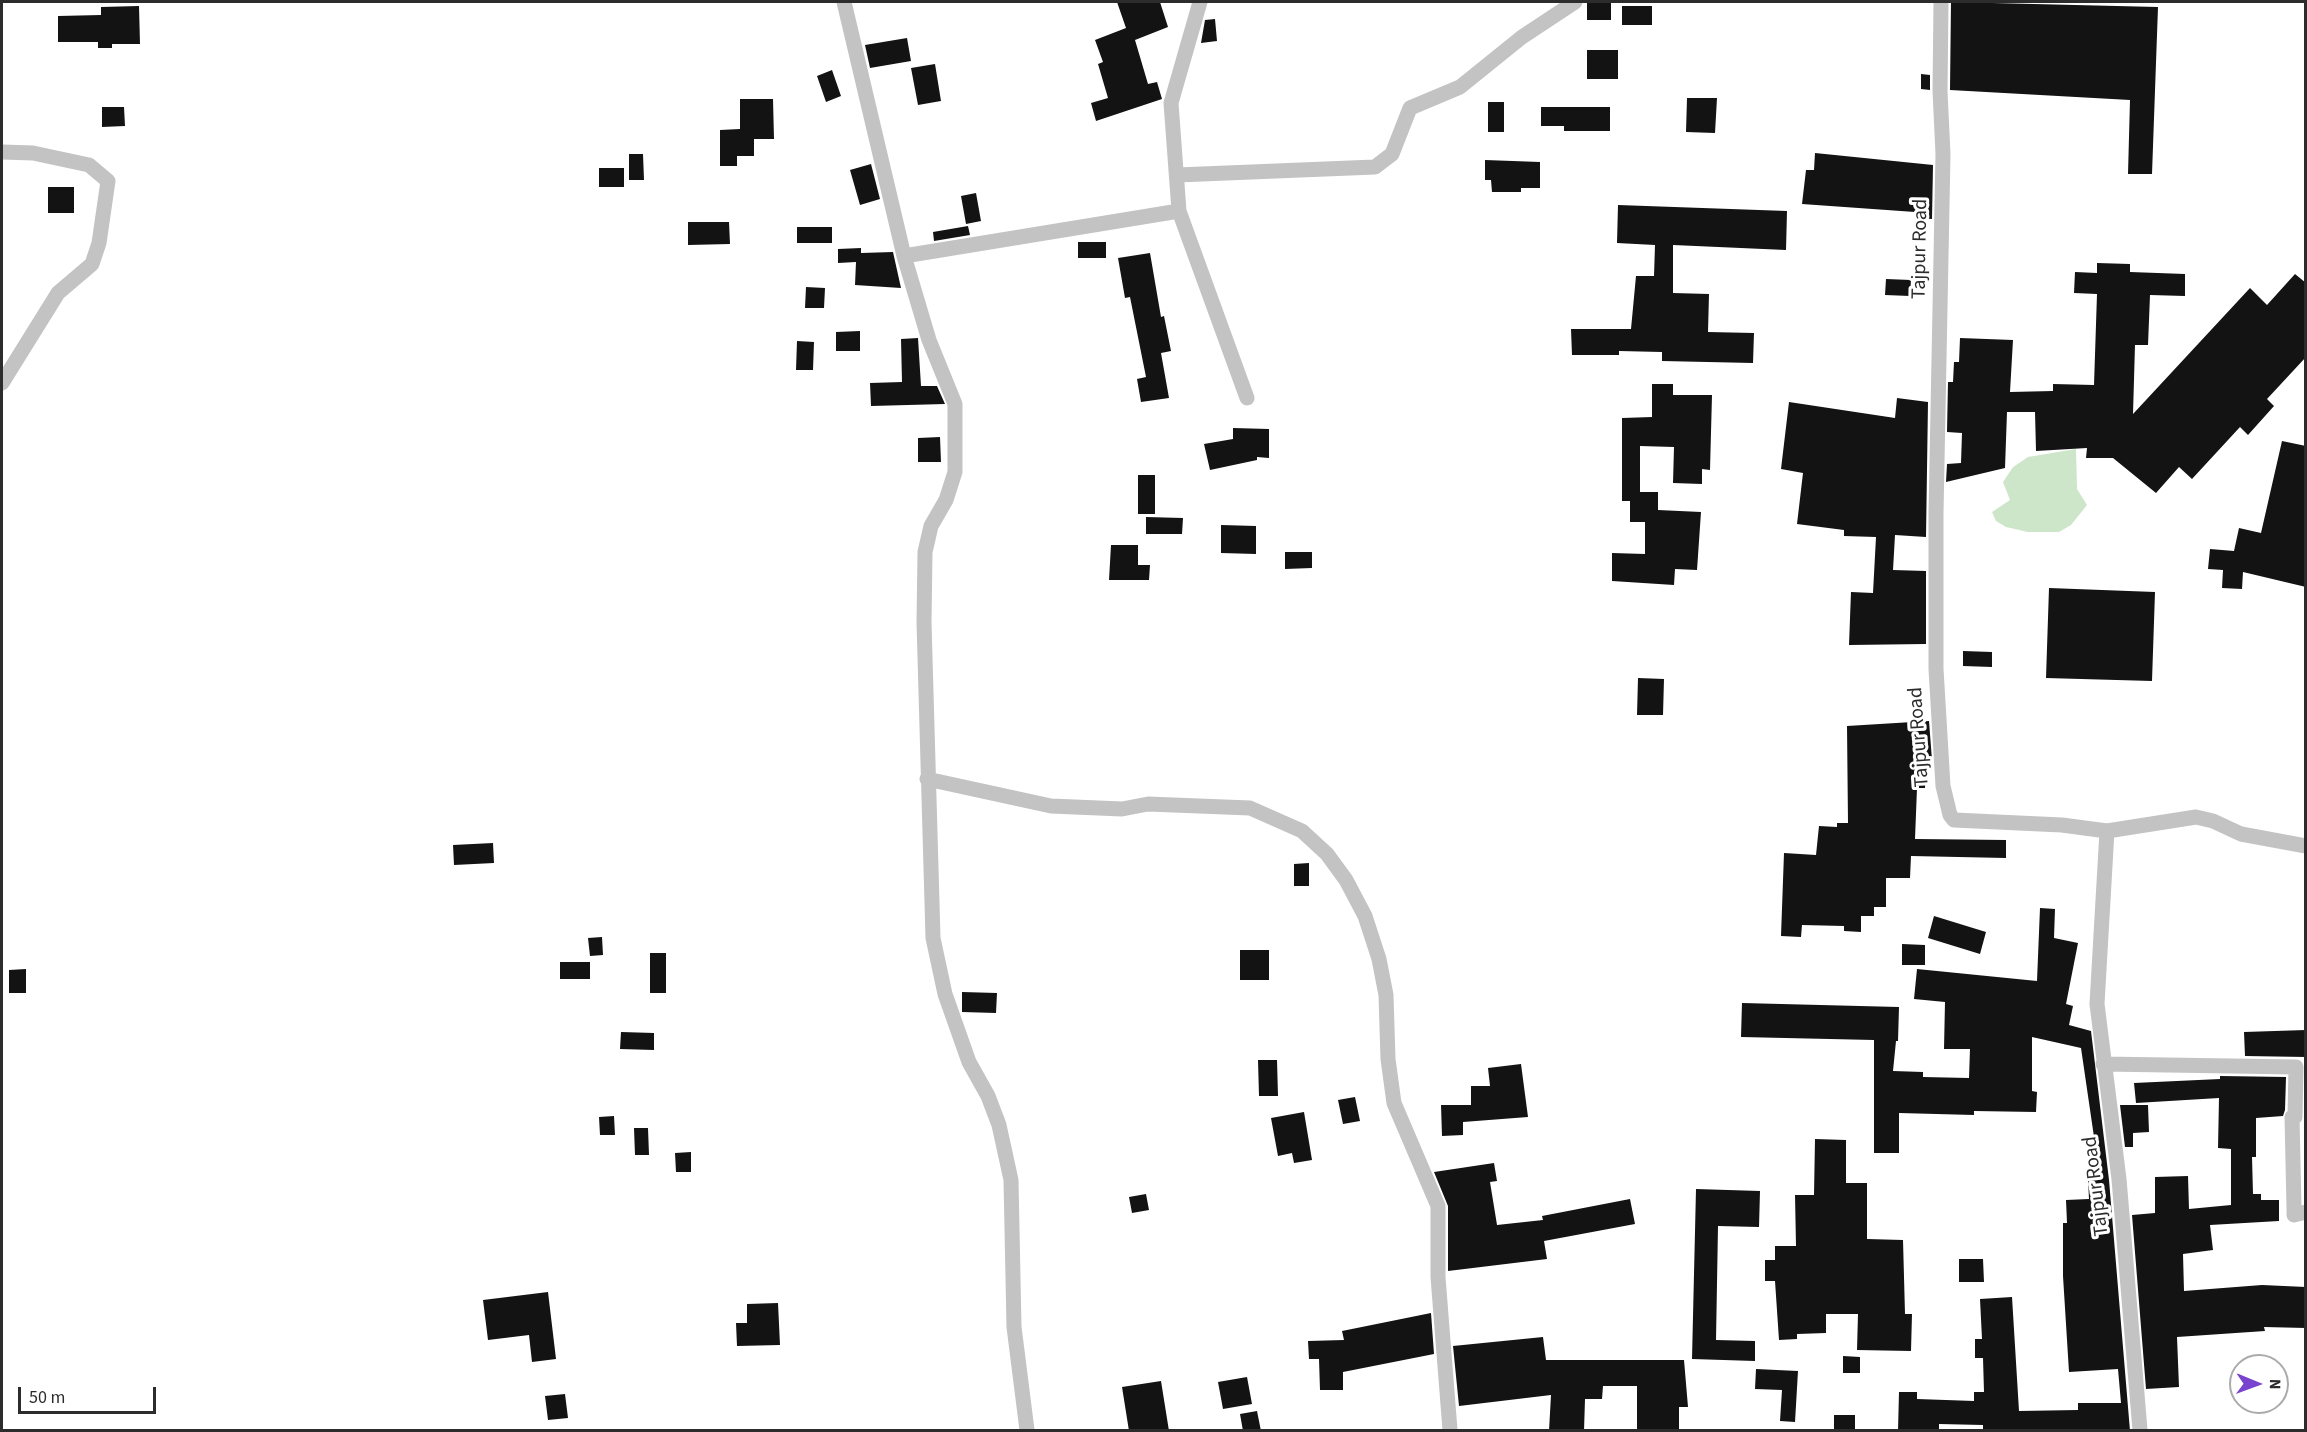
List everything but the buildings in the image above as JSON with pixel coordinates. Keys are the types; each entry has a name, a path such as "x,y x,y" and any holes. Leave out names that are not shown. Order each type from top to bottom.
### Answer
{"street":[{"path":"844,2 904,256 929,340 951,389 957,424 955,472 946,500 931,526 925,552 927,779 931,906 938,967 969,1062 988,1096 999,1125 1011,1180 1014,1327 1027,1431"},
{"path":"1200,2 1172,103 1179,211 1247,398"},
{"path":"1177,175 1375,167 1392,154 1410,108 1460,87 1522,38 1575,2"},
{"name":"Tajpur Road","path":"1941,2 1940,91 1943,154 1936,458 1936,669 1941,769 1945,797 1954,820 2061,825 2107,831 2097,1004 2119,1179 2140,1431"},
{"path":"2,152 33,153 89,165 108,181 99,243 92,264 58,293 2,383"},
{"path":"904,256 1179,211"},
{"path":"927,779 1052,806 1122,808 1149,804 1250,808 1302,831 1328,854 1346,880 1365,916 1379,959 1386,995 1388,1059 1394,1103 1438,1206 1438,1277 1450,1431"},
{"path":"2107,831 2196,817 2213,821 2241,834 2306,846"},
{"path":"2103,1064 2296,1066 2295,1117 2292,1117 2294,1215 2306,1212"}],"shaded area":[{"path":"2076,449 2077,489 2087,505 2071,525 2059,532 2028,532 2006,527 1996,521 1992,512 2010,500 2003,482 2013,467 2028,457"}]}
